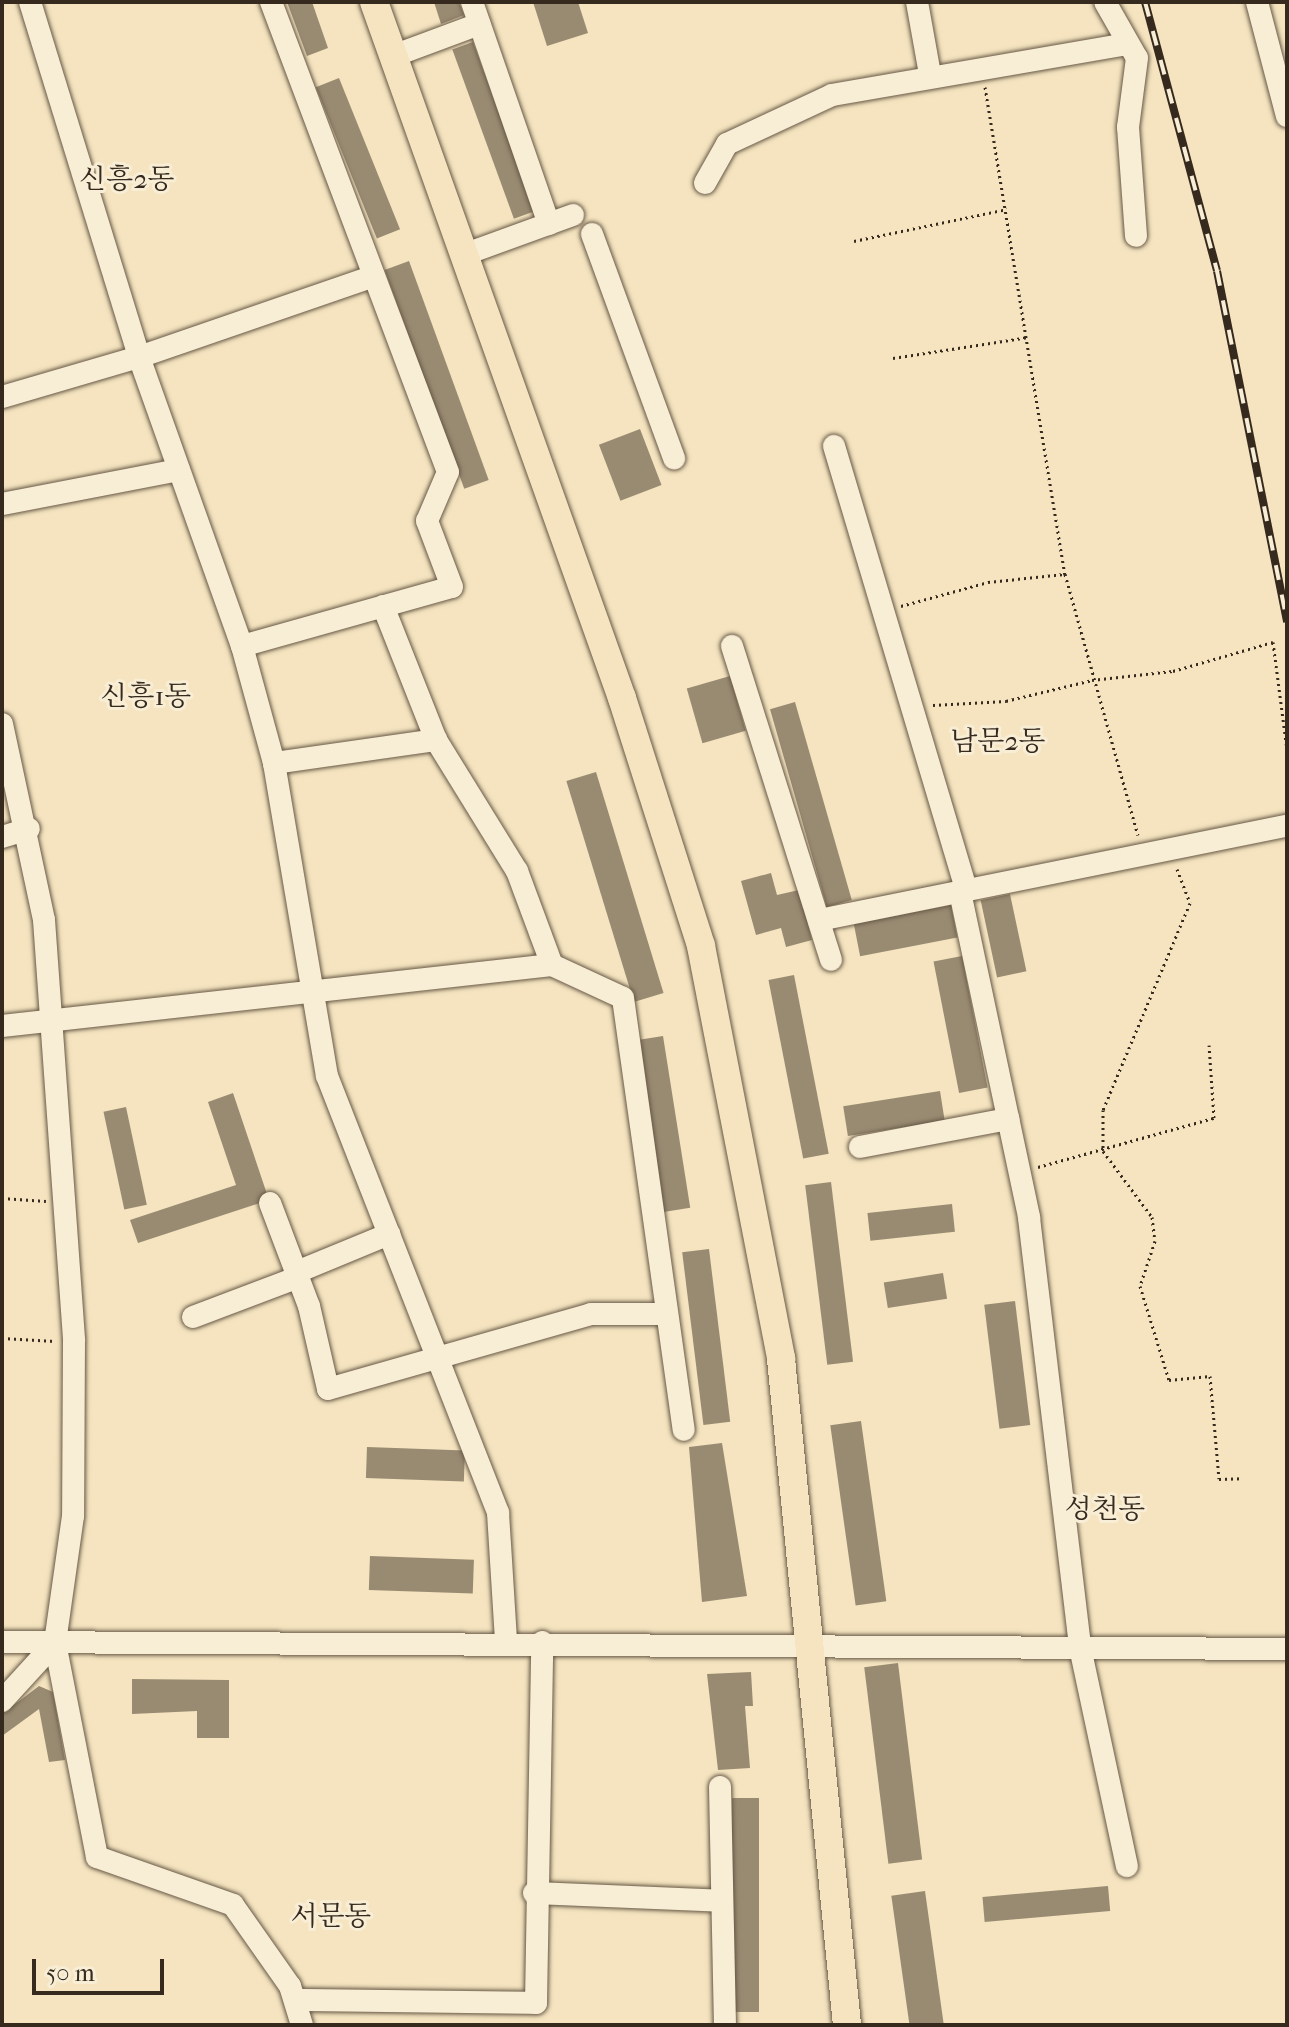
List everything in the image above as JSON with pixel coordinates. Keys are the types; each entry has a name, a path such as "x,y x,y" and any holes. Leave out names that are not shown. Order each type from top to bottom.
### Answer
{"main road":[{"path":"374,2 622,698 701,946 781,1359 806,1643 847,2025"}],"street":[{"path":"30,2 139,357 242,646 274,763 311,997 327,1076 443,1361 498,1513 506,1641"},
{"path":"242,646 452,587 427,521 448,472 371,277 271,2"},
{"path":"472,2 549,224"},
{"path":"917,2 930,74"},
{"path":"1105,2 1126,44 1137,58 1128,127 1136,236"},
{"path":"1257,2 1287,116"},
{"path":"393,56 479,24"},
{"path":"705,183 727,144 768,120 832,95 930,74 1126,44"},
{"path":"463,255 573,215"},
{"path":"592,234 674,458"},
{"path":"2,397 139,357 371,277"},
{"path":"834,446 886,611 963,891 1019,1172 1081,1652 1127,1866"},
{"path":"2,504 179,470"},
{"path":"383,606 436,740 517,871 552,965"},
{"path":"732,646 831,960"},
{"path":"2,724 29,829 52,1026 74,1341 73,1516 55,1643 97,1857 233,1905 296,2000 302,2025"},
{"path":"274,763 436,740"},
{"path":"819,920 1287,826"},
{"path":"2,837 29,829"},
{"path":"2,1026 52,1026 311,997 552,965 623,998 684,1430"},
{"path":"860,1147 1008,1119"},
{"path":"270,1203 298,1275 328,1389 443,1361 591,1314 667,1314"},
{"path":"193,1317 389,1234"},
{"path":"2,1642 806,1643 1081,1652 1287,1649"},
{"path":"296,2000 536,2003 534,1893 542,1642"},
{"path":"2,1701 55,1643"},
{"path":"720,1787 725,2025"},
{"path":"534,1893 722,1901"}],"path":[{"path":"981,66 1008,208 1065,574 1092,680 1145,854"},
{"path":"854,241 1008,208"},
{"path":"893,358 1029,337"},
{"path":"886,611 988,582 1065,574"},
{"path":"913,708 1006,701 1092,680 1173,671 1273,642 1287,750"},
{"path":"1170,849 1190,903 1103,1110 1103,1151 1152,1217 1155,1241 1140,1286 1169,1380 1210,1376 1219,1479 1243,1478"},
{"path":"1019,1172 1214,1118 1209,1045"},
{"path":"2,1198 65,1202"},
{"path":"2,1338 74,1341"}],"building":[{"path":"287,2 312,2 328,48 307,56"},
{"path":"434,2 459,2 464,15 441,24"},
{"path":"533,2 578,2 588,33 547,46"},
{"path":"473,42 535,211 514,219 452,50"},
{"path":"339,78 400,229 377,238 316,87"},
{"path":"409,261 489,480 464,489 385,270"},
{"path":"640,429 662,485 620,501 599,445"},
{"path":"730,676 746,731 702,743 687,688"},
{"path":"795,702 852,900 827,907 770,709"},
{"path":"596,772 664,993 634,1002 566,781"},
{"path":"771,873 777,895 799,890 812,940 786,947 781,928 756,935 741,881"},
{"path":"1010,894 1026,971 997,978 981,900"},
{"path":"951,905 957,937 860,956 854,924"},
{"path":"962,956 988,1088 959,1093 934,962"},
{"path":"794,975 829,1154 803,1159 768,980"},
{"path":"663,1036 690,1208 664,1212 636,1040"},
{"path":"940,1091 945,1121 848,1136 843,1106"},
{"path":"233,1093 269,1200 138,1243 130,1220 236,1185 208,1102"},
{"path":"126,1107 147,1205 124,1210 104,1112"},
{"path":"831,1182 853,1362 827,1365 805,1185"},
{"path":"952,1204 955,1232 870,1241 867,1213"},
{"path":"709,1249 730,1422 703,1425 682,1252"},
{"path":"943,1273 947,1299 888,1308 884,1282"},
{"path":"1015,1301 1030,1425 999,1429 984,1305"},
{"path":"861,1421 886,1601 856,1606 830,1425"},
{"path":"722,1443 747,1596 702,1602 689,1447"},
{"path":"367,1447 465,1450 464,1481 366,1478"},
{"path":"370,1556 474,1560 473,1594 369,1590"},
{"path":"898,1663 922,1860 888,1864 864,1667"},
{"path":"751,1672 753,1706 745,1706 750,1768 718,1770 707,1674"},
{"path":"132,1679 229,1680 229,1738 197,1738 197,1711 132,1714"},
{"path":"39,1686 53,1692 65,1760 49,1762 39,1709 2,1736 2,1714"},
{"path":"732,1798 759,1798 759,2012 732,2012"},
{"path":"1108,1886 1110,1911 985,1922 982,1897"},
{"path":"925,1891 944,2025 909,2025 891,1896"}],"railway":[{"path":"1145,2 1217,271 1287,622"}],"district":[{"name":"신흥2동","path":"127,179"},
{"name":"신흥1동","path":"146,696"},
{"name":"남문2동","path":"998,741"},
{"name":"성천동","path":"1105,1509"},
{"name":"서문동","path":"331,1916"}]}
